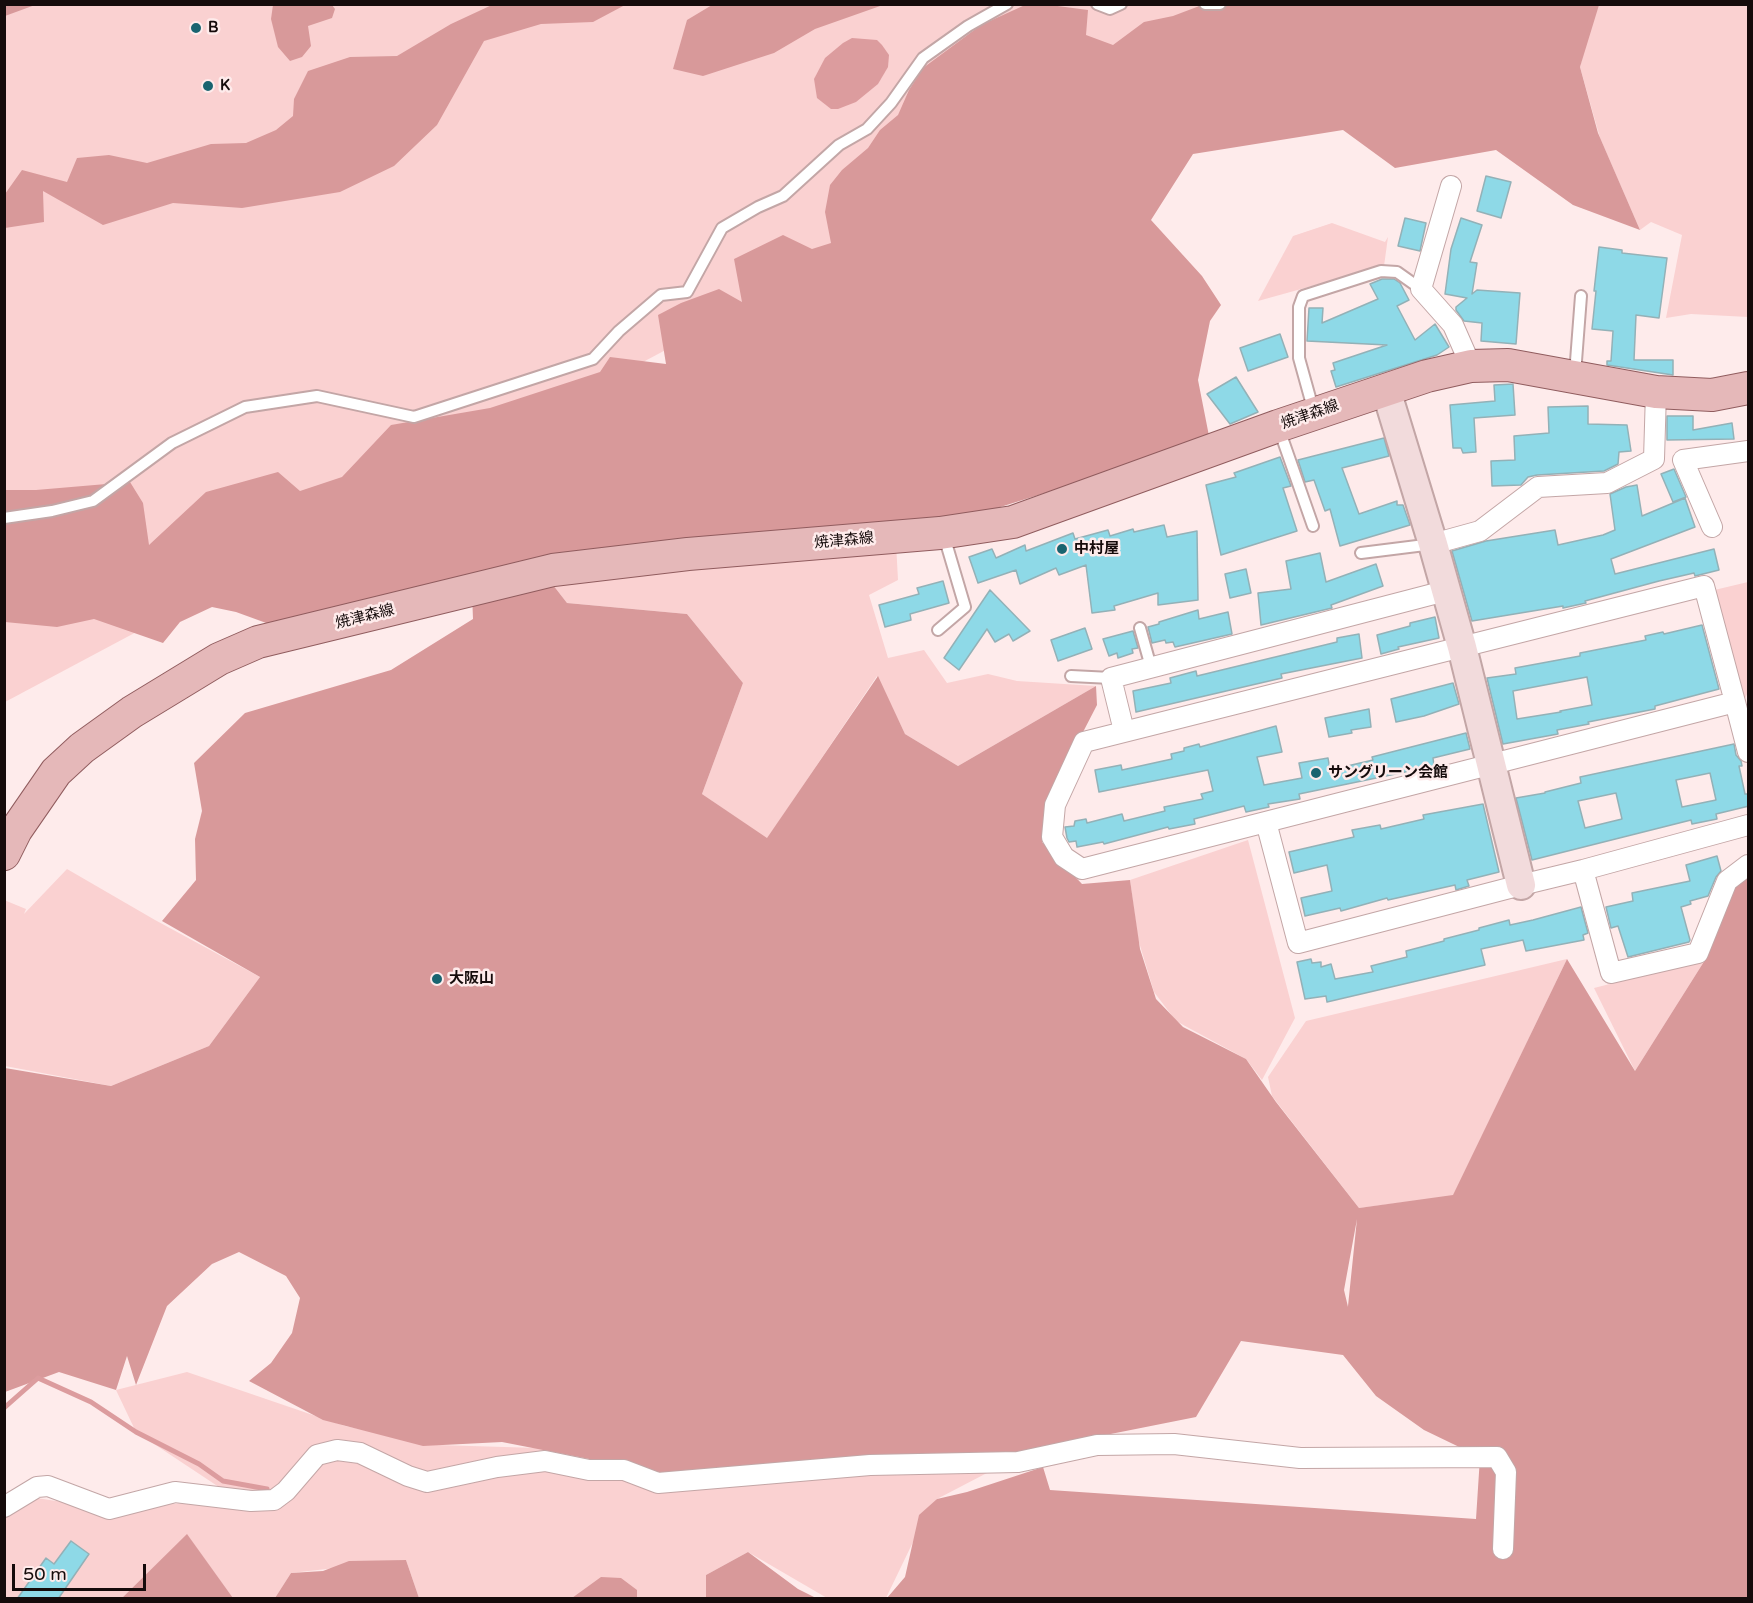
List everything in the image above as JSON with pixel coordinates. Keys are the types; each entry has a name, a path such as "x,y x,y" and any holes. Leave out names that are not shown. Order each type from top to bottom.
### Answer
{"main road":[{"name":"焼津森線","path":"4,854 16,830 56,772 82,748 132,712 219,659 258,642 553,570 688,554 943,532 1013,522 1278,426 1427,376 1471,366 1508,365 1656,392 1712,395 1749,388"}],"street":[{"path":"1451,186 1421,289 1453,325 1471,366"},
{"path":"1386,390 1462,647 1521,885"},
{"path":"1433,544 1480,531 1538,487 1607,483 1654,459 1656,392"},
{"path":"1712,527 1683,460 1749,451"},
{"path":"1735,702 1082,869 1064,857 1052,837 1055,805 1084,742 1124,730 1704,586 1749,753"},
{"path":"1124,730 1111,678 1445,591"},
{"path":"1266,822 1298,943 1749,825"},
{"path":"1583,870 1611,973 1698,952 1727,881 1749,865"},
{"path":"4,1507 37,1487 48,1486 109,1509 175,1492 251,1501 274,1500 286,1491 317,1455 337,1450 360,1453 408,1476 428,1482 497,1467 545,1461 589,1470 624,1470 658,1484 870,1465 1018,1462 1097,1445 1174,1444 1300,1458 1497,1457 1506,1472 1503,1549"}],"lane":[{"path":"4,518 52,511 93,501 172,443 245,407 317,396 414,417 593,359 619,331 661,295 687,292 722,228 758,207 783,196 839,145 867,129 891,103 922,58 968,26 1007,4"},
{"path":"1097,4 1110,9 1121,4"},
{"path":"1205,4 1220,4"},
{"path":"1315,414 1299,358 1299,307 1303,297 1381,271 1397,272 1421,289"},
{"path":"1575,378 1581,296"},
{"path":"1278,426 1313,526"},
{"path":"938,630 965,607 943,532"},
{"path":"1360,553 1433,544"},
{"path":"1140,628 1151,667"},
{"path":"1071,676 1111,678"}],"shaded area":[{"path":"5,4 35,4 35,5 5,16"},
{"path":"494,4 625,5 593,22 541,24 484,41 437,125 394,166 340,192 242,208 173,203 103,225 43,191 44,222 5,228 5,194 22,170 67,182 77,158 109,155 147,163 211,144 246,143 276,130 293,116 294,99 308,71 350,57 397,56 451,24"},
{"path":"5,5 1313,5 5,702"},
{"path":"273,5 332,5 335,9 332,18 308,26 311,46 302,57 290,61 278,47 271,19"},
{"path":"712,5 883,5 815,29 774,53 703,76 673,69 687,20"},
{"path":"1025,5 1050,5 1088,10 1086,35 1113,45 1144,22 1173,16 1202,5 1599,5 1580,67 1598,133 1640,230 1573,205 1496,150 1395,168 1343,130 1193,154 1151,220 1202,276 1221,305 1210,321 1198,380 1210,441 959,520 546,576 567,603 687,614 743,683 702,794 767,838 878,676 905,734 958,766 1096,686 1097,705 1052,792 1042,842 1082,884 1130,880 1140,949 1156,999 1183,1027 1246,1059 1276,1102 1359,1208 1453,1195 1567,959 1635,1071 1705,960 1729,879 1748,867 1748,1598 887,1598 905,1577 919,1515 937,1499 967,1492 1043,1467 1050,1490 1476,1519 1480,1457 1424,1430 1376,1396 1343,1355 1241,1341 1196,1417 965,1463 697,1480 502,1442 423,1446 323,1420 249,1381 271,1363 292,1333 300,1298 286,1276 239,1252 212,1264 167,1306 136,1385 127,1356 116,1390 59,1372 5,1392 5,1068 111,1086 209,1046 260,977 162,921 196,880 195,839 202,811 194,763 245,713 391,670 473,619 472,593 269,624 236,612 212,607 180,622 163,643 94,619 57,627 5,622 5,490 36,490 130,482 143,503 149,545 206,492 278,472 300,491 342,477 391,425 490,408 600,372 610,357 666,364 658,315 681,303 719,289 742,302 734,259 783,235 812,249 831,243 825,212 830,185 842,170 868,148 880,130 898,115 909,90 923,68 981,25","holes":["1357,1219 1348,1307 1344,1290"]},
{"path":"1596,5 1748,5 1748,317 1691,314 1666,318 1682,235 1651,222 1640,230 1600,138 1580,67"},
{"path":"852,38 877,40 889,55 888,67 878,84 856,102 838,109 831,109 817,98 814,79 825,58"},
{"path":"1332,223 1385,242 1388,237 1384,266 1258,301 1293,236"},
{"path":"896,543 898,580 869,595 888,658 924,650 947,683 988,674 1017,681 1096,686 958,766 905,734 877,676 767,839 702,794 743,683 687,614 567,603 546,576"},
{"path":"1748,582 1748,692 1743,703 1706,592"},
{"path":"1248,840 1295,1018 1262,1080 1246,1059 1176,1021 1154,992 1138,939 1130,880"},
{"path":"67,869 260,977 209,1046 111,1086 5,1066 4,900 26,909 24,914"},
{"path":"1567,959 1453,1196 1359,1208 1272,1096 1268,1077 1306,1021"},
{"path":"1705,960 1635,1071 1594,988"},
{"path":"187,1372 345,1426 437,1445 1008,1462 937,1499 886,1598 827,1598 748,1552 706,1575 706,1598 637,1598 637,1590 575,1598 419,1598 406,1560 291,1573 275,1598 233,1598 187,1535 122,1598 5,1598 5,1507 23,1496 109,1509 237,1499 136,1432 116,1390"},
{"path":"187,1534 233,1598 122,1598"},
{"path":"748,1552 798,1589 816,1598 706,1598 706,1575"},
{"path":"406,1560 419,1598 275,1598 291,1573 323,1571 349,1561"},
{"path":"601,1577 621,1578 637,1590 637,1598 572,1598"}],"building":[{"path":"1486,176 1511,182 1501,218 1477,211"},
{"path":"1405,218 1426,223 1420,251 1398,246"},
{"path":"1461,218 1482,225 1470,262 1477,263 1472,294 1477,290 1520,293 1516,344 1481,341 1482,323 1464,321 1456,310 1456,307 1467,298 1445,294 1451,249"},
{"path":"1599,247 1622,250 1622,253 1667,258 1659,318 1636,315 1634,360 1673,360 1673,375 1607,365 1607,361 1611,361 1613,331 1592,329"},
{"path":"1382,279 1394,279 1400,283 1409,300 1397,306 1415,340 1435,324 1449,347 1437,355 1336,387 1331,371 1335,370 1333,363 1387,345 1307,341 1309,308 1323,308 1322,323 1378,299 1370,284"},
{"path":"1280,334 1288,357 1248,371 1240,348"},
{"path":"1236,377 1258,412 1230,424 1207,394"},
{"path":"1513,384 1515,415 1474,418 1476,452 1463,453 1461,448 1453,448 1450,405 1495,401 1494,385"},
{"path":"1588,406 1588,424 1627,425 1631,451 1619,452 1618,464 1604,471 1537,475 1528,477 1521,485 1492,486 1491,461 1515,460 1514,436 1549,433 1548,407"},
{"path":"1667,416 1693,416 1693,430 1732,423 1734,439 1667,440"},
{"path":"1384,438 1389,456 1342,468 1359,514 1397,501 1397,505 1403,505 1410,525 1340,546 1330,509 1325,511 1314,480 1305,482 1298,460"},
{"path":"1280,457 1291,486 1283,488 1297,531 1221,555 1206,485 1236,477 1234,473"},
{"path":"1674,469 1686,497 1673,502 1661,474"},
{"path":"1637,485 1642,516 1685,498 1695,527 1611,559 1615,574 1714,549 1719,570 1659,581 1563,608 1563,606 1472,621 1452,551 1486,541 1555,530 1558,545 1603,535 1615,530 1610,494"},
{"path":"1164,525 1167,537 1197,531 1198,600 1158,605 1158,593 1114,606 1115,610 1092,613 1086,565 1059,575 1056,568 1020,584 1016,570 978,583 969,557 992,549 996,558 1025,545 1026,551 1073,533 1075,539 1108,530 1110,536 1133,529 1134,532"},
{"path":"1320,553 1326,582 1376,564 1383,586 1331,605 1332,608 1261,625 1258,593 1291,589 1286,561"},
{"path":"1246,569 1251,593 1230,598 1225,574"},
{"path":"943,581 949,603 910,614 911,620 885,627 879,605 919,594 917,588"},
{"path":"990,590 1030,631 1013,641 1009,634 995,642 987,629 959,670 944,658"},
{"path":"1198,610 1199,619 1228,612 1232,634 1175,647 1173,642 1166,643 1165,640 1152,643 1148,627"},
{"path":"1435,617 1439,638 1398,647 1399,649 1381,654 1377,635"},
{"path":"1702,625 1719,689 1655,706 1655,709 1557,730 1558,734 1503,744 1487,678 1516,674 1515,668 1580,656 1580,653 1646,640 1645,636 1663,632 1664,634","holes":["1587,677 1592,705 1517,719 1513,691"]},
{"path":"1085,628 1092,649 1058,661 1051,640"},
{"path":"1133,631 1138,648 1132,649 1133,653 1118,658 1117,653 1109,656 1103,639"},
{"path":"1359,634 1362,658 1281,674 1282,678 1136,712 1133,691 1171,683 1170,678 1196,671 1197,676 1337,642 1337,638"},
{"path":"1453,683 1459,704 1424,716 1396,722 1391,699"},
{"path":"1369,709 1371,727 1329,737 1325,718"},
{"path":"1276,726 1282,752 1257,757 1264,785 1302,778 1299,763 1328,758 1330,770 1466,733 1470,749 1433,758 1434,766 1299,794 1300,799 1268,804 1269,807 1246,812 1244,806 1194,819 1195,824 1169,829 1168,827 1104,844 1103,842 1077,847 1076,841 1069,842 1065,827 1074,826 1075,821 1086,819 1087,823 1122,814 1124,821 1165,811 1164,807 1203,799 1201,794 1213,791 1208,770 1099,792 1095,770 1121,765 1122,770 1172,759 1171,754 1184,751 1184,748 1199,744 1200,747"},
{"path":"1734,744 1736,755 1741,761 1742,766 1739,766 1745,794 1749,794 1749,806 1716,814 1717,819 1692,824 1691,820 1532,860 1516,798 1581,783 1580,777","holes":["1710,773 1716,800 1682,807 1676,780","1616,793 1622,819 1585,828 1578,801"]},
{"path":"1483,804 1499,872 1467,880 1469,886 1456,890 1455,885 1388,900 1387,898 1341,911 1340,908 1305,916 1301,898 1332,891 1327,865 1294,873 1289,852 1354,837 1352,830 1380,825 1381,829 1424,819 1423,815"},
{"path":"1717,856 1721,871 1708,896 1690,901 1691,904 1681,907 1689,942 1628,957 1618,926 1611,928 1606,907 1633,901 1632,893 1690,881 1686,865"},
{"path":"1581,907 1588,933 1583,935 1584,940 1526,951 1523,940 1481,949 1485,965 1327,1002 1326,996 1305,999 1297,962 1311,959 1312,963 1321,962 1321,967 1331,964 1335,979 1373,972 1371,966 1407,957 1406,951 1479,930 1479,928 1509,920 1510,925"},
{"path":"71,1541 89,1554 58,1599 17,1599 46,1558 54,1564"}],"waterway":[{"path":"4,1408 38,1378 91,1402 136,1432 199,1464 223,1481 267,1489"}],"place":[{"name":"B","path":"196,28"},
{"name":"K","path":"208,86"},
{"name":"中村屋","path":"1062,549"},
{"name":"サングリーン会館","path":"1316,773"},
{"name":"大阪山","path":"437,979"}]}
